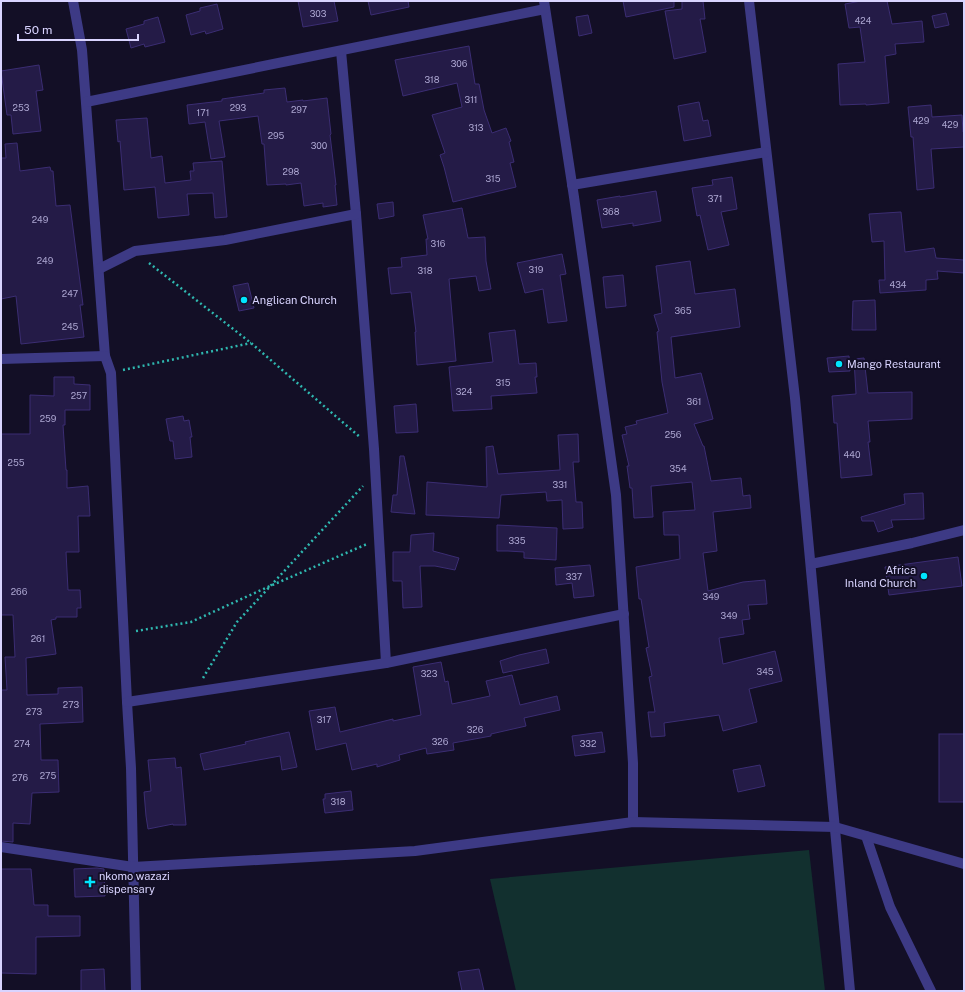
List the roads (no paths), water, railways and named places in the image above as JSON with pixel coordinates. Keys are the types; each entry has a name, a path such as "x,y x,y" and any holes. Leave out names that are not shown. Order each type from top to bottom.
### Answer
{"street":[{"path":"73,1 82,50 105,356 111,373 131,768 136,991"},
{"path":"749,1 795,398 850,991"},
{"path":"86,102 341,51 544,5 572,185 616,495 633,763 633,822"},
{"path":"341,51 356,214 374,450 386,663"},
{"path":"572,185 766,152"},
{"path":"99,269 135,251 225,240 356,214"},
{"path":"1,359 105,356"},
{"path":"811,564 912,543 964,530"},
{"path":"127,702 386,663 624,614"},
{"path":"1,847 133,866 415,851 633,822 835,827 964,864"},
{"path":"866,836 890,907 931,991"}],"place":[{"name":"Anglican Church","path":"244,300"},
{"name":"Mango Restaurant","path":"839,364"},
{"name":"Africa Inland Church","path":"924,576"},
{"name":"nkomo wazazi dispensary","path":"90,882"}]}
